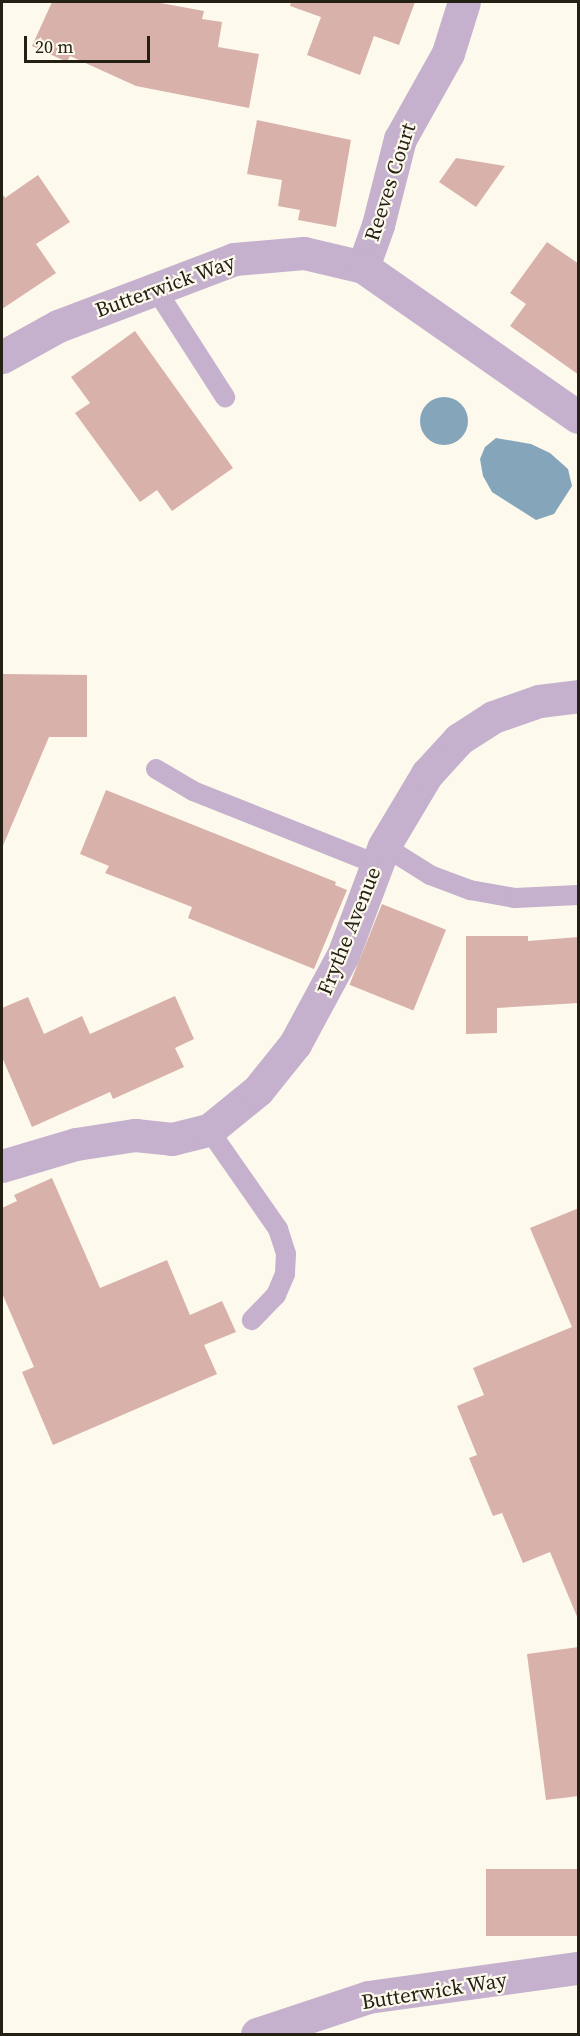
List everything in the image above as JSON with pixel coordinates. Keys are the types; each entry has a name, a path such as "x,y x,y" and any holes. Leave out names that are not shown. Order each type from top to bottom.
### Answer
{"street":[{"name":"Reeves Court","path":"363,267 378,225 400,139 448,53 464,2"},
{"name":"Butterwick Way","path":"2,357 58,326 234,259 304,253 363,267 579,417"},
{"name":"Frythe Avenue","path":"2,1166 76,1144 135,1135 172,1139 209,1130 258,1090 295,1044 343,955 380,855 427,774 459,739 493,717 539,701 579,696"},
{"name":"Butterwick Way","path":"258,2034 368,1997 579,1968"}],"lane":[{"path":"155,288 225,397"},
{"path":"156,769 193,791 380,855 470,890 515,898 579,895"},
{"path":"209,1130 278,1229 286,1254 285,1275 276,1295 252,1320"}],"water":[{"path":"439,397 449,397 461,404 468,416 468,426 461,438 449,445 439,445 424,434 420,426 420,416 431,401"},
{"path":"496,438 531,444 550,453 568,469 572,486 554,514 536,520 492,492 483,476 480,459 485,447"}],"building":[{"path":"52,2 155,2 204,11 202,19 222,22 218,47 259,54 249,108 136,86 70,56 67,62 32,46"},
{"path":"291,2 415,2 399,45 374,36 360,75 307,55 321,17 290,6"},
{"path":"257,120 351,140 336,227 298,220 300,210 278,206 282,180 247,174"},
{"path":"456,158 505,166 476,207 439,182"},
{"path":"38,175 70,222 36,244 56,273 2,309 2,193 5,198"},
{"path":"547,242 579,264 579,375 510,326 526,304 510,293"},
{"path":"135,331 233,468 172,511 157,490 140,502 75,413 90,403 71,377"},
{"path":"2,674 87,675 87,737 49,737 2,848"},
{"path":"106,790 336,882 335,885 347,890 314,969 188,918 192,907 105,873 109,866 80,854"},
{"path":"382,904 446,930 413,1011 349,985"},
{"path":"466,936 528,936 528,941 579,937 579,1003 497,1008 497,1033 466,1034"},
{"path":"175,996 194,1039 175,1048 184,1067 113,1099 110,1092 32,1127 2,1057 2,1008 28,997 44,1034 82,1016 90,1034"},
{"path":"52,1178 100,1288 167,1260 190,1315 222,1301 236,1332 204,1345 217,1374 53,1445 22,1372 34,1367 2,1293 2,1208 17,1201 14,1195"},
{"path":"579,1208 578,1619 550,1552 523,1563 502,1513 493,1516 469,1458 477,1455 457,1406 484,1395 473,1368 572,1327 530,1228"},
{"path":"579,1647 579,1796 546,1800 527,1654"},
{"path":"486,1869 578,1869 578,1936 486,1936"}]}
